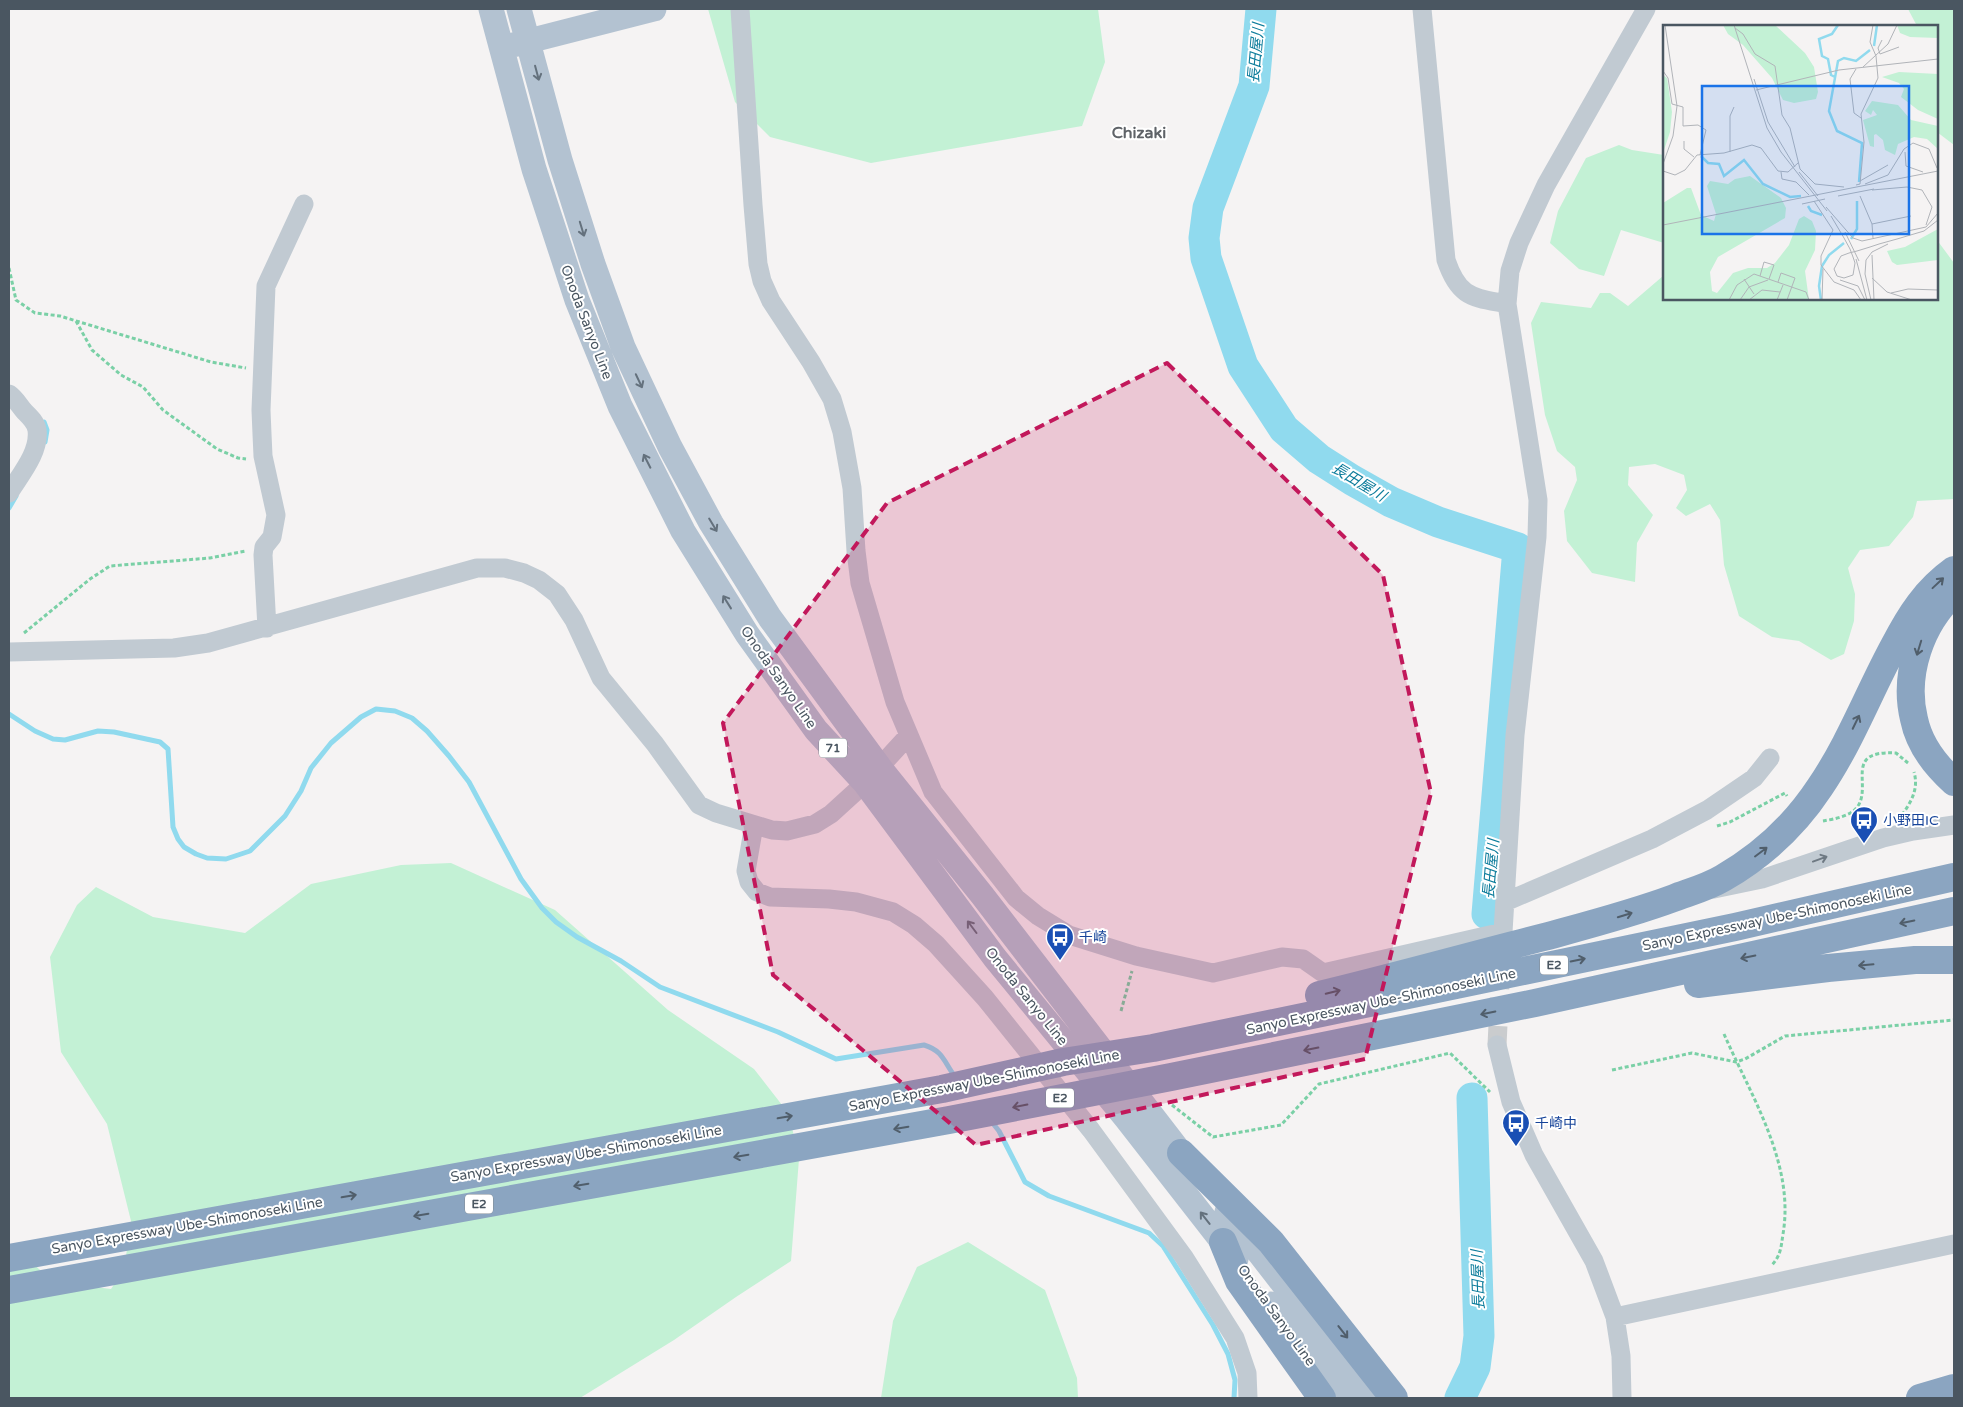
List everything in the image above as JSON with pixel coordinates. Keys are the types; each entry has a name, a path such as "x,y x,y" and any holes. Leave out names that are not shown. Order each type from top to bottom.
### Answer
{"highway":[{"path":"1151,1043 1604,921 1688,893 1722,879 1771,845 1804,810 1842,750 1903,626 1922,599 1939,581 1954,570"},
{"path":"1954,593 1943,603 1925,629 1912,676 1911,700 1914,718 1927,751 1939,768 1954,782"},
{"name":"Sanyo Expressway Ube-Shimonoseki Line","path":"9,1258 942,1088 1151,1043 1725,929 1954,877"},
{"name":"E2","path":"9,1290 949,1120 1171,1077 1536,1003 1954,911"},
{"path":"1536,1003 1828,968 1915,960 1954,960"},
{"path":"1181,1154 1271,1242 1394,1398"},
{"path":"1223,1242 1239,1281 1322,1398"},
{"path":"1920,1398 1954,1388"}],"main road":[{"name":"Onoda Sanyo Line","path":"491,9 534,168 576,300 620,406 683,531 748,634 816,730 872,775 982,894 1181,1154 1290,1292 1339,1358 1363,1398"},
{"name":"Onoda Sanyo Line","path":"519,9 560,160 593,264 623,347 670,448 711,522 770,618 872,775 995,958 1119,1110 1223,1242 1293,1333 1338,1398"},
{"path":"501,47 654,9"}],"street":[{"path":"740,9 753,205 758,264 762,281 771,301 811,362 832,399 842,432 852,488 860,583 896,702 933,792 1016,898 1038,916 1069,935 1136,956 1213,973 1282,957 1303,959 1323,972 1503,932 1515,735 1537,537 1538,500 1508,304 1510,271 1519,243 1546,185 1646,9"},
{"path":"1422,9 1446,260 1451,274 1464,292 1477,298 1508,304"},
{"path":"267,628 264,547 272,537 276,515 263,456 261,410 266,286 304,204"},
{"path":"9,394 14,397 33,421 37,429 37,441 28,462 9,493"},
{"path":"14,644 174,648 208,643 477,568 505,568 524,573 539,580 557,594 574,620 601,678 655,744 699,805 716,813 772,830 787,831 815,824 832,814 909,735"},
{"path":"1505,902 1652,839 1707,810 1754,778 1770,758"},
{"path":"754,825 746,871 749,882 757,892 770,897 856,902 893,912 914,925 936,944 985,998 1091,1130 1184,1257 1235,1338 1247,1373 1248,1398"},
{"path":"1688,893 1762,879 1883,838 1954,825"},
{"path":"1915,960 1954,952"},
{"path":"1497,1045 1511,1102 1534,1155 1594,1261 1615,1317 1621,1356 1622,1398"},
{"path":"1615,1317 1954,1244"}],"path":[{"path":"9,268 16,300 35,313 60,316 211,362 262,369"},
{"path":"76,321 92,350 121,375 143,387 163,410 217,449 238,458 252,460 263,456"},
{"path":"14,644 90,578 110,566 210,558 264,547"},
{"path":"1815,823 1836,819 1855,810 1860,805 1861,771 1867,760 1875,754 1885,752 1896,753 1913,769 1915,776 1914,794 1899,820"},
{"path":"1121,1011 1136,956"},
{"path":"1612,1070 1692,1053 1736,1062 1745,1059 1785,1036 1954,1020"},
{"path":"1724,1034 1769,1134 1782,1176 1787,1214 1779,1258 1750,1288"},
{"path":"1172,1105 1213,1137 1280,1125 1319,1084 1450,1053 1491,1092"}],"highlighted area":[{"path":"1167,363 1383,575 1431,793 1365,1059 976,1145 773,975 723,723 887,503"}],"green space":[{"path":"708,9 1098,9 1105,62 1082,126 871,163 770,137 735,102"},
{"path":"1908,9 1954,9 1954,145 1938,133 1938,25 1916,25"},
{"path":"1619,145 1632,150 1663,155 1663,243 1621,230 1604,276 1579,269 1550,243 1558,211 1586,158"},
{"path":"1938,241 1954,263 1954,499 1917,501 1913,517 1889,546 1860,550 1848,568 1855,594 1854,621 1844,654 1831,660 1799,641 1772,637 1739,616 1724,565 1720,520 1710,504 1686,516 1676,508 1687,490 1684,475 1655,464 1629,467 1628,485 1653,515 1637,543 1635,582 1592,573 1567,541 1564,511 1577,480 1575,467 1557,451 1545,415 1531,323 1541,302 1591,308 1600,293 1610,293 1628,306 1663,276 1663,300 1938,300"},
{"path":"451,863 555,910 668,1010 754,1069 789,1114 799,1159 791,1261 674,1340 580,1398 9,1398 9,1243 54,1282 111,1289 124,1270 131,1221 107,1124 61,1052 50,957 77,905 96,887 153,917 245,933 311,884 401,865"},
{"path":"968,1242 1045,1290 1077,1378 1078,1398 881,1398 893,1321 917,1267"}],"waterway":[{"name":"長田屋川","path":"1261,9 1254,86 1208,208 1204,238 1206,258 1243,366 1284,429 1319,459 1391,502 1438,522 1518,548 1487,914"},
{"path":"44,422 47,430 45,442"},
{"path":"9,508 16,496"},
{"path":"9,714 35,731 53,739 65,740 98,731 114,732 160,742 168,749 173,827 178,839 184,847 196,854 207,858 226,859 250,851 285,816 301,791 311,768 331,743 361,717 376,709 395,711 412,718 427,731 449,756 469,782 521,879 542,908 556,922 577,937 621,961 660,987 778,1032 836,1059 924,1045 940,1054 956,1078"},
{"name":"長田屋川","path":"1460,1398 1475,1367 1479,1336 1472,1098"},
{"path":"991,1121 999,1131 1025,1182 1049,1196 1149,1233 1163,1246 1213,1325 1228,1354 1235,1380 1234,1398"}],"tunnel":[{"path":"1497,1045 1501,964"}],"place":[{"name":"小野田IC","path":"1864,844"},
{"name":"千崎","path":"1060,961"},
{"name":"千崎中","path":"1516,1147"}],"district":[{"name":"Chizaki","path":"1139,132"}]}
